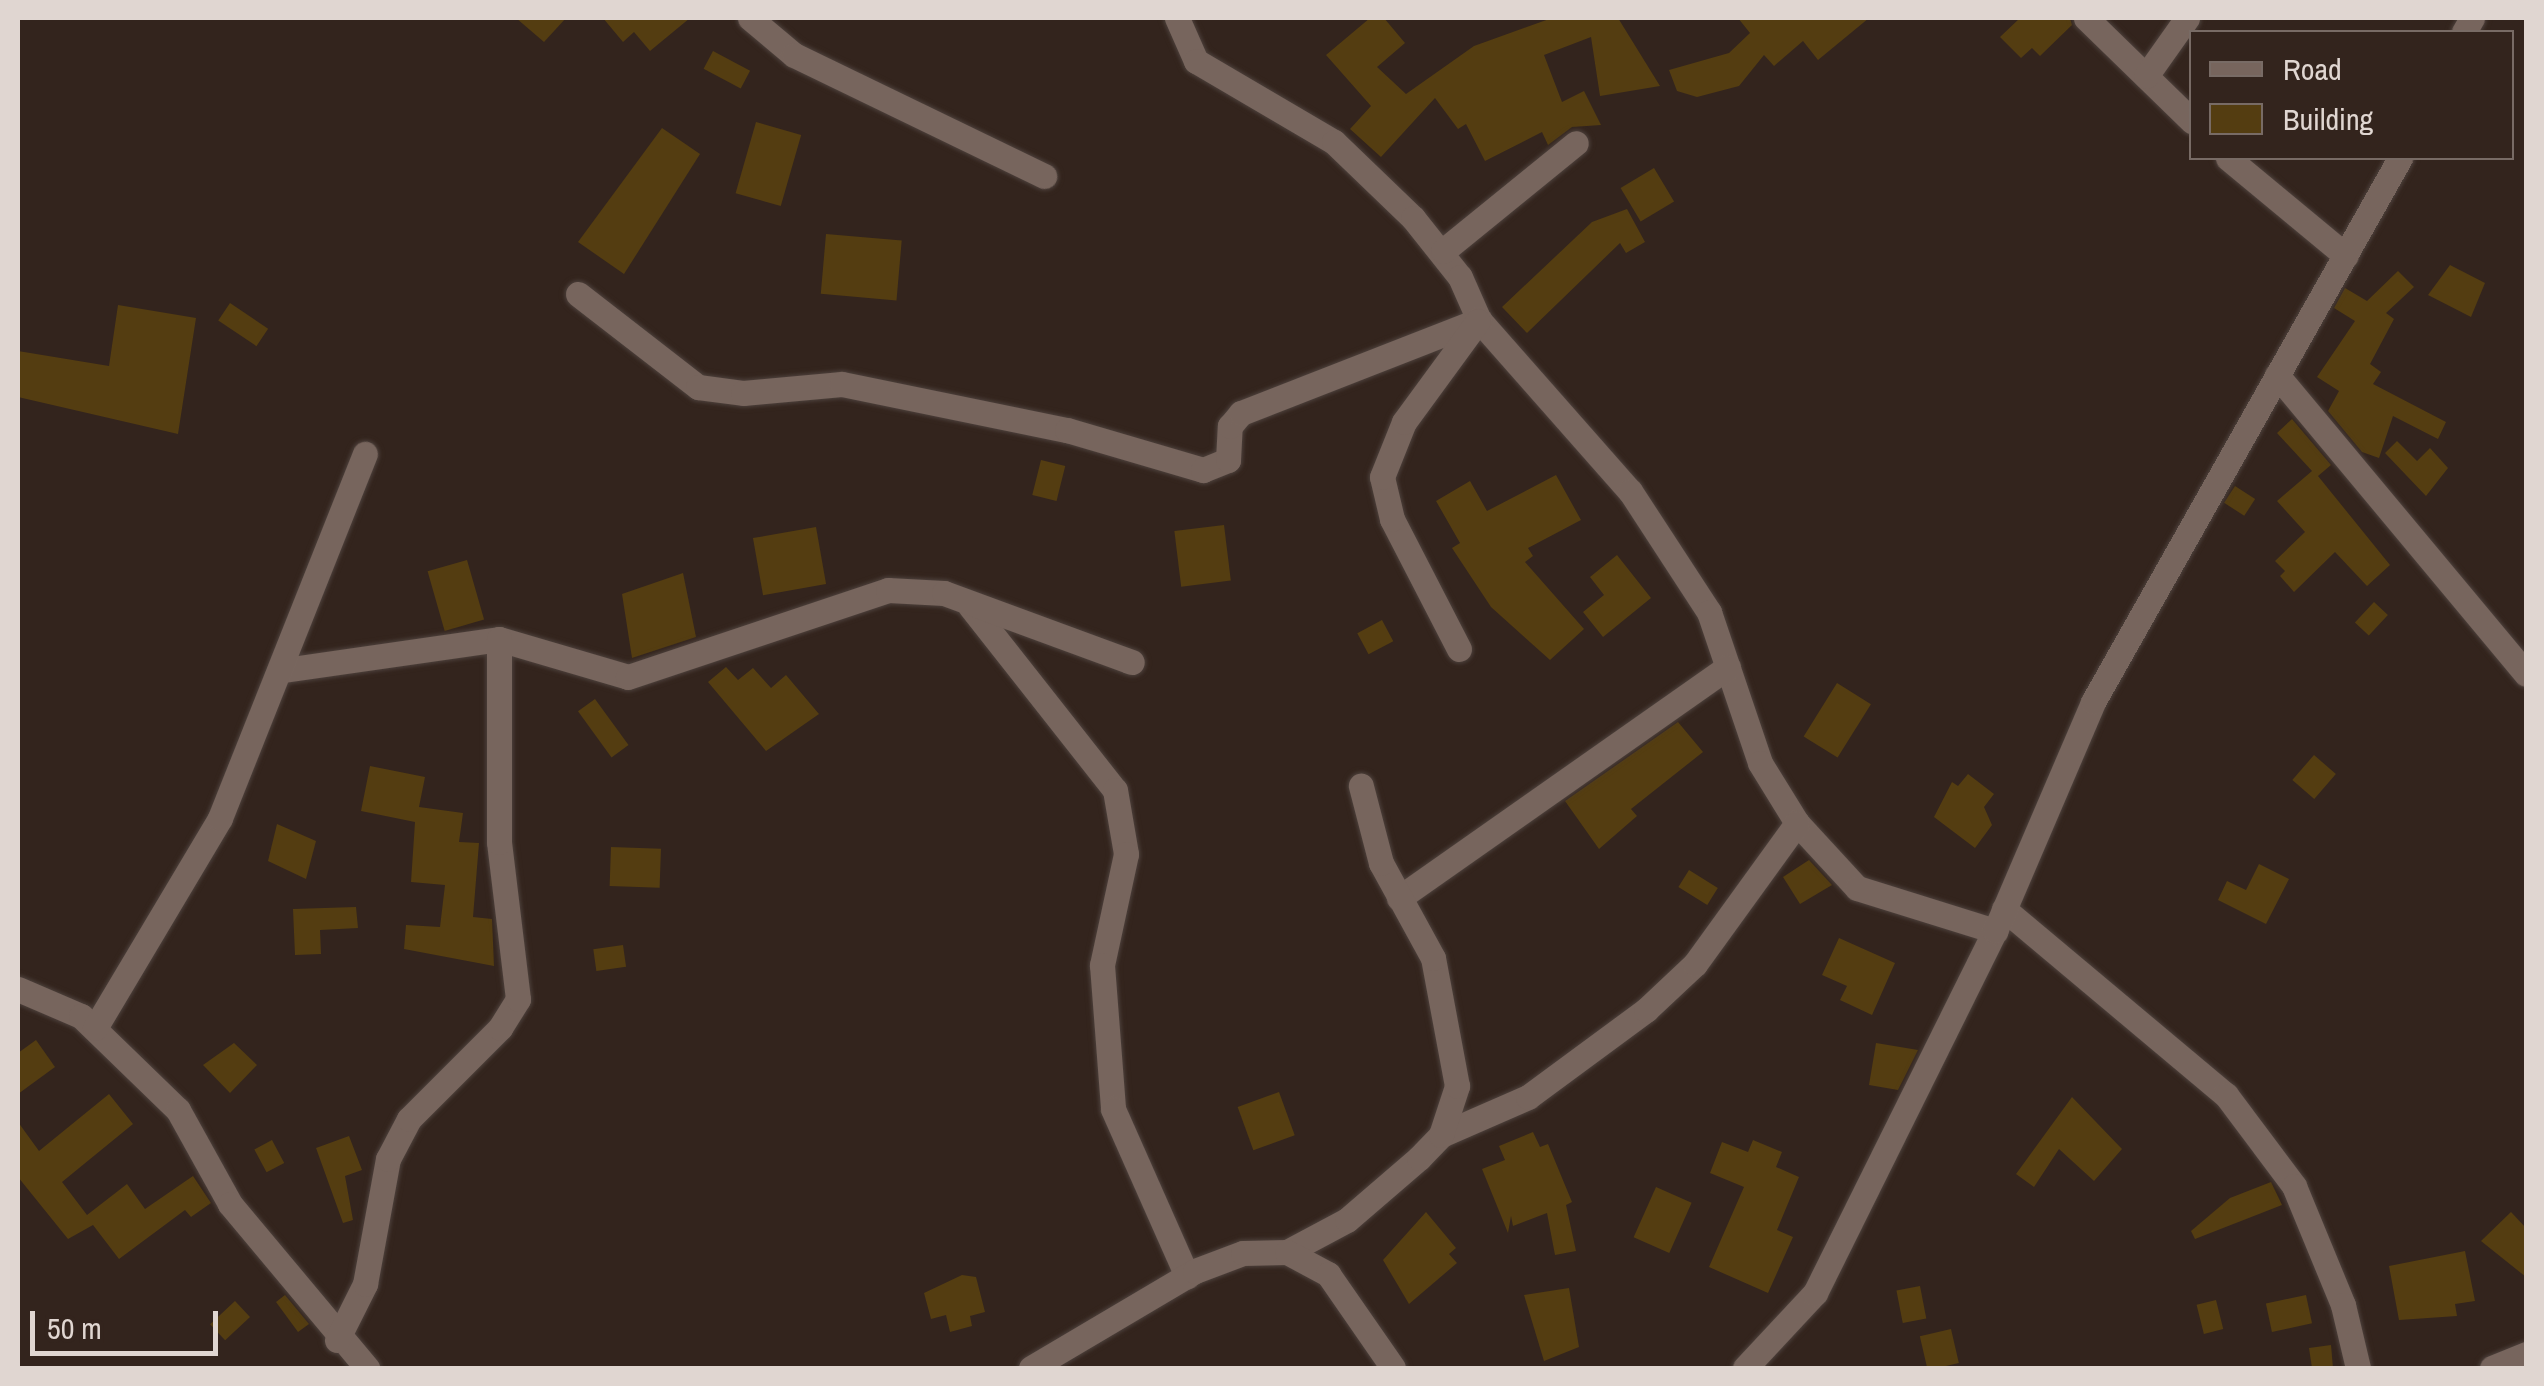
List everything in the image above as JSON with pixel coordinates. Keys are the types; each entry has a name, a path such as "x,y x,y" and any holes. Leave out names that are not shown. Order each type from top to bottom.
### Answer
{"street":[{"path":"750,18 794,55 1044,176"},
{"path":"1177,18 1196,61 1334,142 1443,252 1479,320 1630,491 1693,581 1728,667 1760,763 1797,823 1857,888 2000,921 2226,1095 2294,1186 2344,1305 2358,1368"},
{"path":"2086,18 2189,119"},
{"path":"2146,76 2188,18"},
{"path":"1443,252 1576,143"},
{"path":"2230,160 2346,256"},
{"path":"1744,1368 1815,1293 2000,921 2093,702 2399,160"},
{"path":"578,294 698,387 743,393 842,384 1067,430 1203,470 1228,460 1230,426 1241,413 1479,320"},
{"path":"1459,649 1392,519 1382,477 1404,422 1479,320"},
{"path":"2277,375 2526,674"},
{"path":"95,1028 220,818 284,670 365,454"},
{"path":"284,670 499,639 628,677 722,650 850,597 888,590 966,602 1132,662"},
{"path":"966,602 1115,790 1126,854 1102,965 1113,1109 1187,1276"},
{"path":"337,1340 364,1284 388,1159 402,1132 518,999 499,842 499,639"},
{"path":"1399,898 1728,667"},
{"path":"1361,786 1399,898 1432,958 1449,1019 1456,1086 1441,1135"},
{"path":"1288,1252 1382,1194 1441,1135 1528,1098 1646,1010 1695,964 1797,823"},
{"path":"19,993 95,1028 178,1110 230,1204 337,1340 367,1368"},
{"path":"1031,1368 1064,1361 1187,1276 1243,1253 1288,1252 1328,1274 1393,1368"},
{"path":"2492,1368 2526,1354"}],"building":[{"path":"516,18 566,18 544,42"},
{"path":"603,18 690,18 650,51 634,32 623,42"},
{"path":"1370,18 1384,18 1405,43 1377,67 1406,94 1474,46 1552,18 1618,18 1660,86 1600,96 1591,37 1544,55 1562,102 1584,91 1601,125 1572,127 1548,145 1542,132 1485,161 1466,124 1458,129 1435,98 1381,157 1350,129 1371,106 1326,55"},
{"path":"1738,18 1869,18 1818,60 1803,41 1774,66 1764,55 1739,86 1697,97 1677,91 1669,70 1729,53 1750,33"},
{"path":"2020,18 2070,18 2072,25 2040,56 2032,48 2021,58 2000,37"},
{"path":"713,51 750,71 741,88 704,69"},
{"path":"756,122 801,135 781,206 736,193"},
{"path":"662,128 700,154 624,274 578,242"},
{"path":"1654,168 1674,201 1641,222 1621,188"},
{"path":"1627,209 1645,242 1626,253 1620,243 1527,333 1502,307 1592,222"},
{"path":"826,234 902,241 896,300 821,294"},
{"path":"2450,265 2485,283 2471,317 2428,295"},
{"path":"2398,271 2414,287 2386,313 2394,319 2370,364 2381,372 2373,384 2446,422 2438,439 2393,416 2379,458 2362,452 2328,411 2339,391 2317,377 2355,321 2334,308 2345,288 2367,301"},
{"path":"230,303 268,329 256,346 218,320"},
{"path":"118,305 196,318 178,434 18,397 18,351 109,366"},
{"path":"2292,419 2331,465 2318,476 2390,565 2367,586 2335,552 2294,592 2280,576 2285,571 2275,561 2305,532 2277,501 2312,471 2277,433"},
{"path":"2397,441 2417,461 2430,448 2448,468 2426,496 2385,453"},
{"path":"1041,460 1065,466 1057,501 1032,495"},
{"path":"1556,475 1581,520 1528,548 1533,556 1525,562 1584,629 1550,660 1491,607 1452,548 1460,543 1436,501 1470,481 1487,511"},
{"path":"2235,486 2255,499 2244,516 2224,503"},
{"path":"1224,525 1231,581 1181,587 1174,531"},
{"path":"816,527 826,584 763,595 753,538"},
{"path":"1617,555 1651,598 1603,637 1583,612 1604,595 1590,577"},
{"path":"467,560 484,620 445,631 428,571"},
{"path":"683,573 696,637 632,658 622,594"},
{"path":"2374,602 2388,615 2369,635 2355,622"},
{"path":"1382,620 1393,641 1369,654 1357,633"},
{"path":"726,667 738,680 753,668 771,688 786,675 819,714 766,751 708,682"},
{"path":"1837,683 1871,704 1838,758 1804,736"},
{"path":"595,699 629,745 612,757 578,711"},
{"path":"1678,722 1703,752 1631,809 1637,816 1599,849 1565,801"},
{"path":"2314,755 2336,774 2314,799 2292,780"},
{"path":"370,766 425,777 419,807 463,813 459,842 479,843 473,917 492,919 494,966 404,949 406,925 440,927 445,885 411,882 415,822 361,811"},
{"path":"1968,774 1994,794 1984,807 1992,825 1975,848 1934,817 1952,782 1958,786"},
{"path":"277,824 316,841 306,879 268,861"},
{"path":"611,847 661,849 660,888 610,886"},
{"path":"1809,860 1832,885 1800,904 1783,877"},
{"path":"2259,864 2289,879 2266,924 2218,900 2227,881 2246,890"},
{"path":"1689,870 1718,888 1707,905 1678,887"},
{"path":"356,907 358,928 320,930 321,954 295,955 293,909"},
{"path":"1839,938 1895,963 1872,1015 1840,1000 1847,986 1822,975"},
{"path":"623,945 626,967 596,971 593,949"},
{"path":"36,1040 55,1067 18,1094 18,1053"},
{"path":"234,1043 257,1065 230,1093 203,1065"},
{"path":"1876,1043 1918,1050 1898,1090 1869,1085"},
{"path":"1279,1092 1295,1135 1253,1150 1238,1107"},
{"path":"109,1094 133,1124 62,1182 87,1215 127,1184 145,1209 193,1176 211,1203 191,1217 185,1210 119,1259 93,1225 68,1239 18,1177 18,1122 39,1151"},
{"path":"2072,1097 2122,1149 2094,1181 2059,1149 2034,1187 2016,1174"},
{"path":"1533,1132 1540,1147 1548,1144 1572,1202 1566,1205 1576,1251 1555,1255 1547,1213 1513,1226 1511,1216 1508,1233 1482,1169 1505,1160 1499,1146"},
{"path":"349,1136 362,1170 345,1176 353,1220 343,1223 316,1148"},
{"path":"272,1140 284,1163 267,1172 254,1149"},
{"path":"1753,1140 1782,1152 1776,1167 1799,1177 1777,1230 1793,1237 1768,1293 1709,1267 1744,1187 1710,1173 1722,1142 1748,1152"},
{"path":"2271,1182 2282,1205 2195,1239 2191,1231 2230,1198"},
{"path":"1656,1187 1692,1203 1669,1253 1634,1237"},
{"path":"1426,1212 1456,1248 1449,1254 1457,1263 1409,1304 1383,1260"},
{"path":"2511,1212 2526,1228 2526,1277 2481,1241"},
{"path":"2465,1251 2475,1301 2455,1304 2457,1316 2399,1320 2389,1266"},
{"path":"962,1275 976,1277 985,1312 970,1316 972,1326 950,1332 946,1315 931,1319 924,1293"},
{"path":"1920,1286 1926,1318 1903,1323 1896,1291"},
{"path":"1569,1288 1579,1347 1544,1361 1524,1295"},
{"path":"285,1295 309,1324 298,1332 276,1302"},
{"path":"2306,1295 2312,1323 2272,1332 2266,1304"},
{"path":"2216,1300 2223,1329 2204,1334 2197,1305"},
{"path":"235,1301 250,1317 225,1340 210,1324"},
{"path":"1951,1329 1959,1363 1927,1368 1920,1336"},
{"path":"2331,1345 2333,1368 2312,1368 2309,1348"}]}
